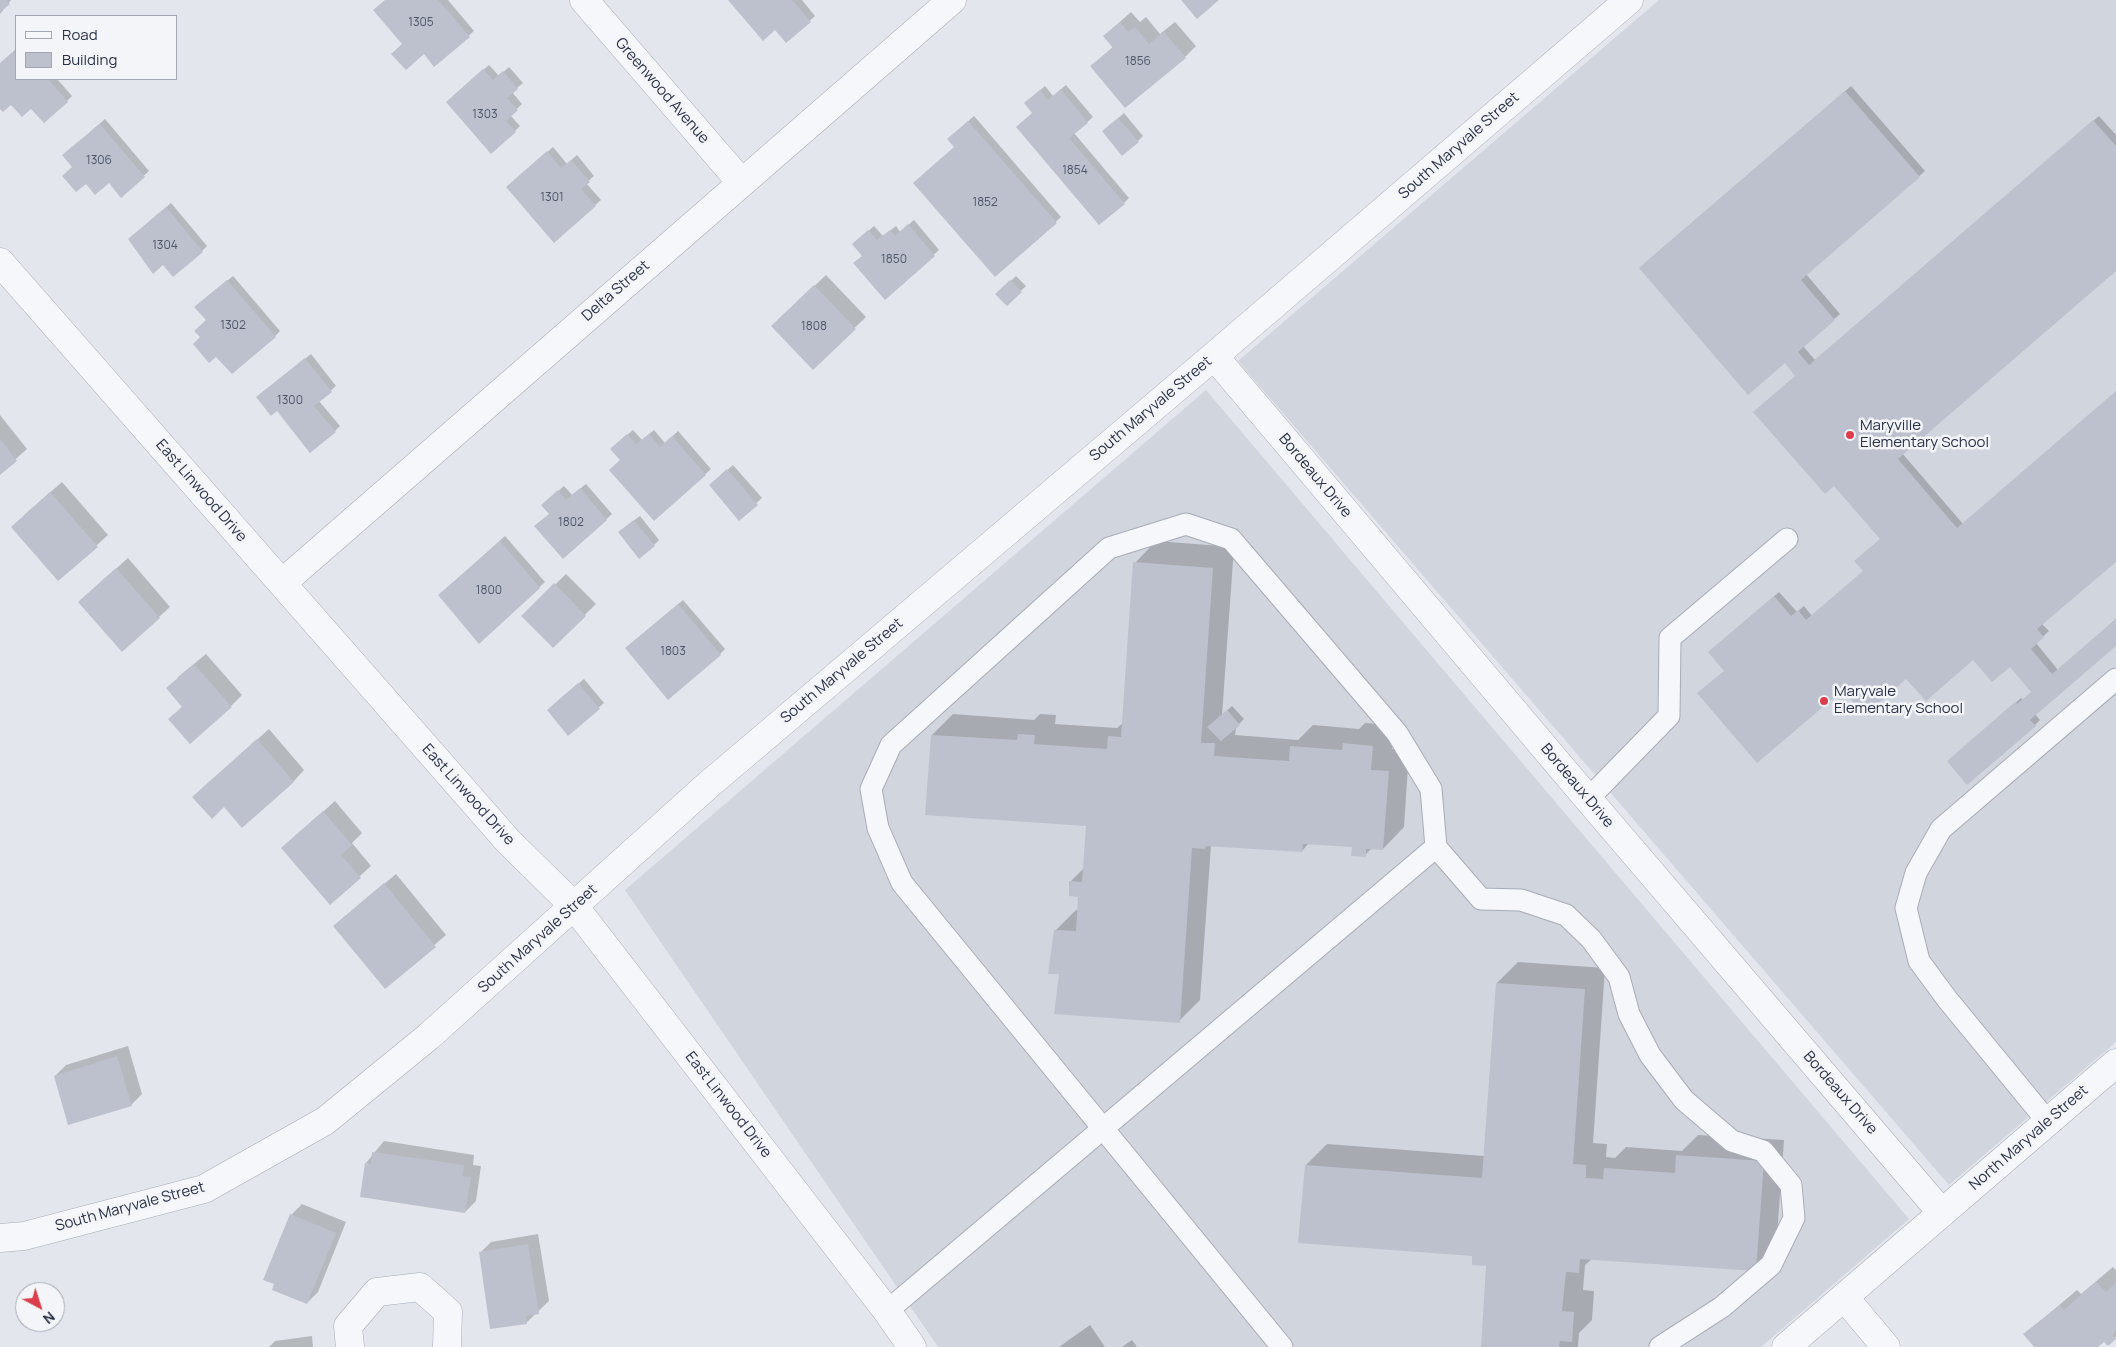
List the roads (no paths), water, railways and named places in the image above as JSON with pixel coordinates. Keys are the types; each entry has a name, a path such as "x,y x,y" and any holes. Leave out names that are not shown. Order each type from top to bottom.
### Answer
{"street":[{"name":"Greenwood Avenue","path":"584,0 741,182"},
{"name":"Delta Street","path":"282,583 952,0"},
{"name":"South Maryvale Street","path":"0,1238 24,1236 204,1189 325,1121 428,1037 707,786 1214,356 1629,0"},
{"name":"East Linwood Drive","path":"0,262 508,841 574,906 887,1311 912,1347"},
{"name":"Bordeaux Drive","path":"1214,356 1588,799 1942,1213"},
{"name":"North Maryvale Street","path":"1844,1297 2116,1063"},
{"path":"350,1347 348,1326 377,1292 420,1287 448,1312 447,1347"},
{"path":"1786,1347 1844,1297 1886,1347"}],"lane":[{"path":"1282,1347 902,883 878,828 871,789 891,744 1109,548 1186,524 1231,539 1397,733 1431,789 1436,847 1481,899 1521,900 1566,915 1585,933 1619,977 1629,1014 1650,1055 1684,1100 1732,1141 1763,1151 1791,1185 1794,1218 1771,1265 1722,1307 1660,1347"},
{"path":"1588,799 1669,716 1670,638 1787,539"},
{"path":"2048,1122 1947,999 1919,961 1906,908 1916,873 1941,829 2116,679"},
{"path":"887,1311 1436,847"}],"place":[{"name":"Maryville Elementary School","path":"1850,435"},
{"name":"Maryvale Elementary School","path":"1824,701"}]}
